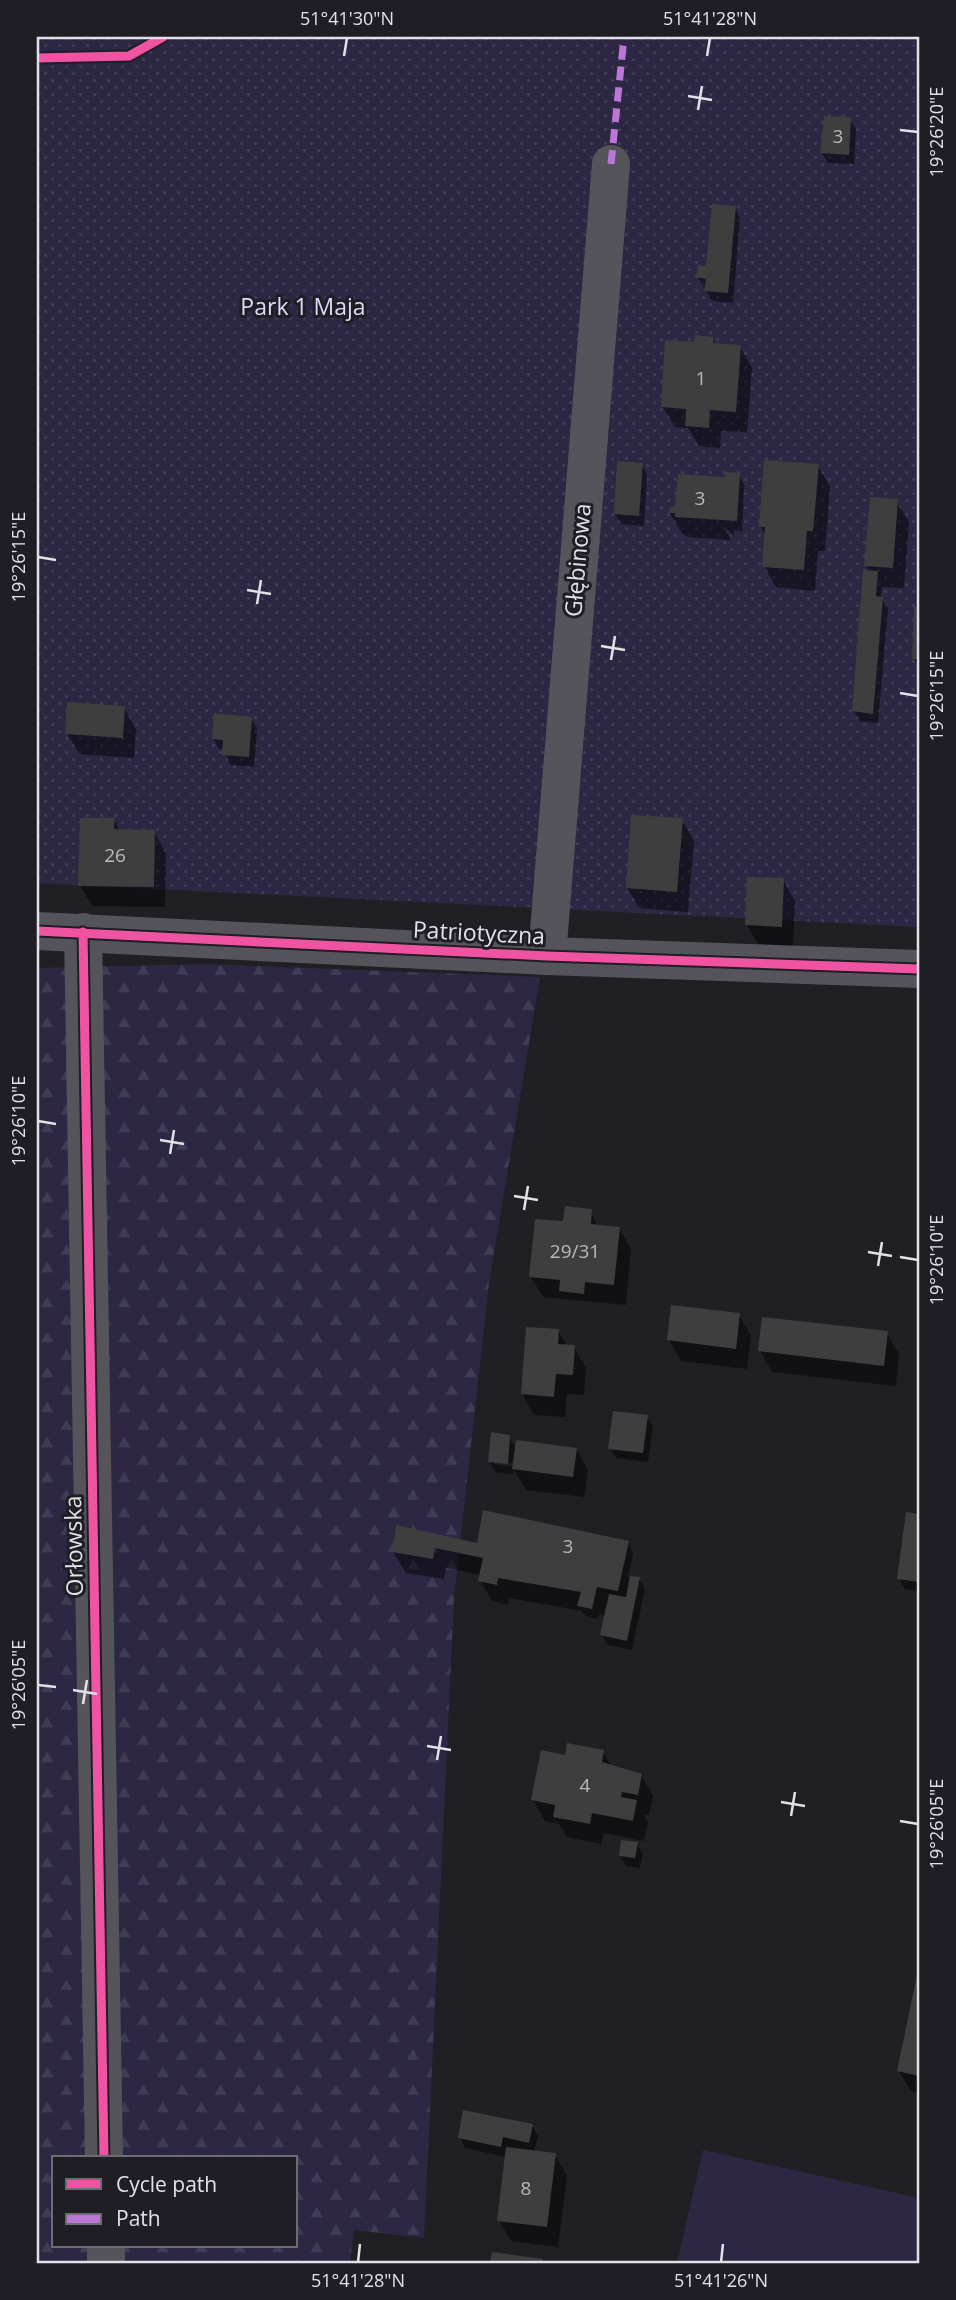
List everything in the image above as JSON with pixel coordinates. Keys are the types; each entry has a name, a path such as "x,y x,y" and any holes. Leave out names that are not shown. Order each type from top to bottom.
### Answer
{"street":[{"name":"Głębinowa","path":"547,956 611,164"},
{"name":"Patriotyczna","path":"37,931 547,956 919,969"},
{"name":"Orłowska","path":"83,932 104,2156"}],"green space":[{"name":"Park 1 Maja","path":"37,37 919,37 919,927 37,883"},
{"path":"205,964 540,977 489,1283 454,1597 424,2238 354,2230 350,2263 37,2263 37,968"},
{"path":"703,2150 919,2198 919,2263 677,2263"}],"building":[{"path":"824,116 851,117 849,155 820,153"},
{"path":"712,204 736,206 728,293 704,291 706,279 696,277 698,265 706,266"},
{"path":"695,335 713,337 713,343 741,345 736,412 710,410 709,428 685,426 686,409 661,407 665,340 694,342"},
{"path":"764,460 819,464 813,531 807,531 804,570 762,567 765,527 759,527"},
{"path":"617,461 643,463 639,516 614,514"},
{"path":"725,472 740,473 737,521 675,517 675,513 669,513 670,507 675,507 678,474 725,477"},
{"path":"870,497 898,499 893,568 864,566"},
{"path":"863,570 878,571 876,596 883,597 873,714 852,711"},
{"path":"914,607 919,607 919,659 912,659"},
{"path":"67,702 125,706 123,738 65,734"},
{"path":"214,713 252,717 249,757 222,755 223,740 212,739"},
{"path":"631,815 683,818 677,892 626,888"},
{"path":"80,818 115,818 114,829 155,830 154,887 78,886"},
{"path":"747,877 784,878 782,927 745,925"},
{"path":"565,1206 592,1209 591,1224 620,1227 614,1285 585,1282 584,1294 559,1291 560,1280 529,1277 535,1219 563,1221"},
{"path":"671,1305 740,1313 736,1349 667,1340"},
{"path":"762,1317 888,1331 884,1366 758,1351"},
{"path":"526,1327 559,1329 558,1344 575,1345 573,1375 556,1374 554,1397 521,1394"},
{"path":"613,1411 648,1415 643,1453 608,1449"},
{"path":"491,1432 510,1435 508,1464 488,1462"},
{"path":"516,1440 577,1448 573,1477 512,1469"},
{"path":"483,1510 629,1541 618,1591 597,1587 592,1609 577,1606 581,1592 498,1578 497,1585 478,1581 483,1558 435,1548 433,1559 392,1552 396,1525 477,1543"},
{"path":"906,1512 919,1514 919,1582 897,1579"},
{"path":"630,1576 640,1577 627,1641 600,1635 609,1594 626,1597"},
{"path":"567,1743 604,1750 602,1762 642,1774 638,1795 622,1792 621,1797 637,1800 633,1821 592,1813 590,1824 553,1817 555,1805 531,1800 541,1750 565,1755"},
{"path":"621,1840 638,1842 635,1858 619,1856"},
{"path":"919,1970 919,2076 897,2071"},
{"path":"463,2110 533,2124 529,2143 503,2137 501,2147 458,2138"},
{"path":"506,2147 556,2153 547,2227 497,2221"},
{"path":"492,2252 543,2259 542,2263 490,2263"}],"marked path":[{"path":"611,164 624,37"}],"cycle path":[{"path":"37,58 129,56 163,37"},
{"path":"37,931 547,956 919,969"},
{"path":"83,932 104,2156"}]}
